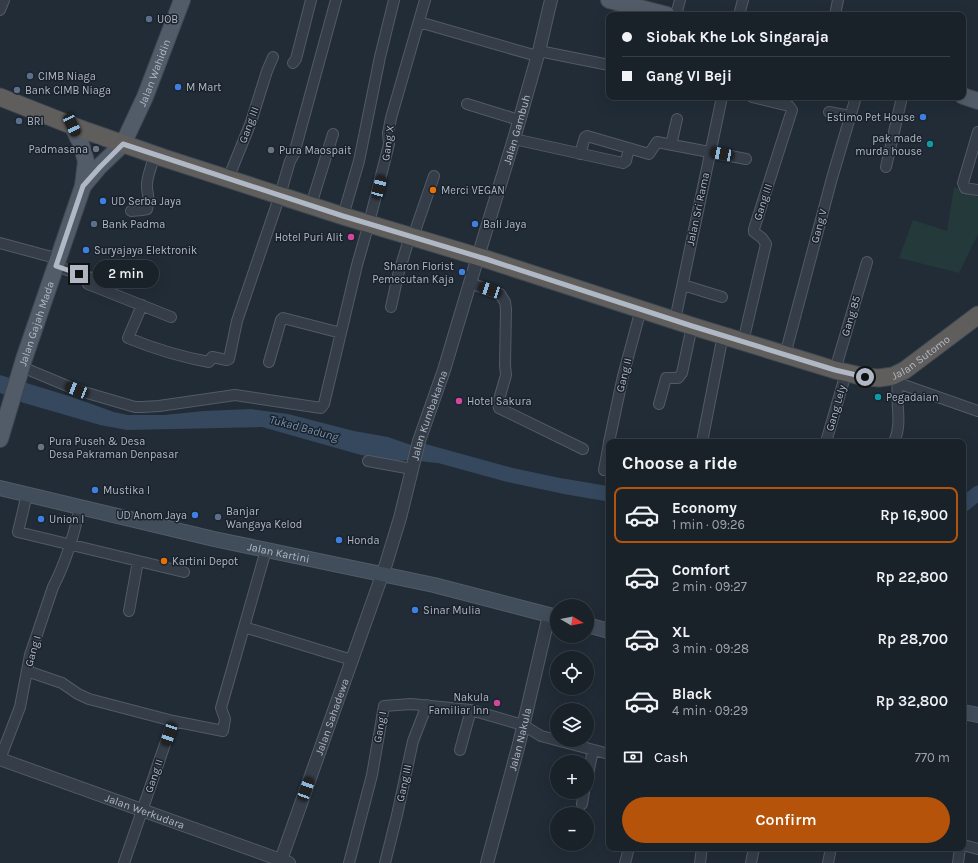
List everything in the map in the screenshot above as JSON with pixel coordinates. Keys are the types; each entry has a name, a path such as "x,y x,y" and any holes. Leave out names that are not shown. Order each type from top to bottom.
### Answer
{"highway":[{"name":"Jalan Sutomo","path":"0,97 154,155 840,372 879,378 898,378 905,370 978,315"}],"main road":[{"name":"Jalan Wahidin","path":"123,144 148,90 182,0"},
{"path":"609,0 651,5 662,12"},
{"path":"966,97 978,101"},
{"name":"Jalan Gajah Mada","path":"0,439 21,369 83,186 86,161 81,144 72,125"},
{"name":"Jalan Gajah Mada","path":"83,186 123,144"},
{"name":"Jalan Kartini","path":"0,488 214,539 434,585 549,615"},
{"path":"594,627 606,630"},
{"path":"966,713 978,715"}],"street":[{"path":"0,10 4,0"},
{"path":"293,62 296,59 311,0"},
{"path":"142,305 128,338 155,349 189,359 209,362 212,357 228,360 237,321 290,161 294,154 307,111 336,0"},
{"path":"343,216 359,161 380,57 394,0"},
{"name":"Gang X","path":"21,369 77,390 135,407 149,407 235,395 321,408 324,404 357,265 389,144 388,133 391,118 425,0"},
{"name":"Jalan Gambuh","path":"478,257 514,139 551,0"},
{"path":"677,12 680,0"},
{"path":"740,12 743,0"},
{"path":"836,12 838,0"},
{"path":"419,22 538,53 606,64"},
{"name":"Gang III","path":"228,179 251,122 273,57"},
{"name":"Jalan Sri Rama","path":"676,320 721,100"},
{"name":"Gang III","path":"743,342 766,244 762,238 754,232 754,230 792,110 789,106 764,100"},
{"name":"Gang V","path":"785,355 832,178 855,100"},
{"path":"886,167 901,100"},
{"path":"467,104 519,120"},
{"path":"829,112 850,116"},
{"path":"671,145 677,119"},
{"path":"978,132 963,183 965,188 978,190"},
{"path":"311,205 333,134"},
{"path":"580,154 585,137 587,136 649,154 656,142 746,159"},
{"path":"514,139 623,163 626,160 629,148"},
{"path":"131,211 146,209 148,206 149,198 147,184 154,155"},
{"path":"391,307 398,275 434,176"},
{"path":"0,243 58,262 91,278 88,284 171,317"},
{"name":"Jalan Kumbakarna","path":"382,574 400,518 419,441 444,370 478,257"},
{"name":"Gang 85","path":"840,372 867,262"},
{"path":"470,283 500,294 505,302 506,373 498,403 499,408 583,449"},
{"path":"683,285 722,297"},
{"name":"Gang II","path":"610,439 623,376 641,309"},
{"path":"269,362 281,320 284,318 341,333"},
{"path":"659,404 666,378 678,378 682,373 692,326"},
{"path":"703,439 723,335"},
{"name":"Gang Lely","path":"827,439 840,372"},
{"path":"895,439 899,426 897,392 898,378 978,411"},
{"name":"Gang II","path":"604,470 606,459"},
{"path":"368,461 413,466"},
{"path":"27,494 18,532 184,572"},
{"name":"Gang I","path":"0,759 20,707 30,656 54,586 71,544 80,508"},
{"path":"27,672 62,683 78,694 89,699 223,731 225,719 221,708 266,550"},
{"path":"129,611 138,561"},
{"name":"Jalan Sahadewa","path":"283,862 382,574"},
{"name":"Jalan Nakula","path":"487,863 523,725 549,615"},
{"path":"244,627 352,660"},
{"name":"Gang I","path":"349,863 372,775 384,706 404,704 427,705 471,710 523,725 541,736 606,753"},
{"name":"Gang III","path":"385,863 413,741 427,705"},
{"path":"460,750 471,710"},
{"name":"Gang II","path":"124,863 173,720"},
{"path":"592,755 593,750"},
{"name":"Jalan Werkudara","path":"0,759 283,862"},
{"path":"582,804 583,799"},
{"path":"966,847 978,849"},
{"path":"625,863 628,851"},
{"path":"700,863 702,851"},
{"path":"751,863 753,851"},
{"path":"828,863 830,851"},
{"path":"958,863 960,851"}],"green space":[{"path":"954,187 978,197 978,234 959,273 899,258 913,220 947,231"}],"water":[{"name":"Tukad Badung","path":"0,375 69,396 114,412 128,415 164,415 204,411 251,409 288,414 354,431 388,437 414,446 441,452 437,463 409,460 396,461 361,455 262,427 127,430 100,425 24,403 0,393"}],"waterway":[{"name":"Tukad Badung","path":"419,450 510,475 606,493"},
{"name":"Tukad Badung","path":"966,503 978,493"}],"place":[{"name":"UOB","path":"149,19"},
{"name":"CIMB Niaga","path":"30,76"},
{"name":"M Mart","path":"178,87"},
{"name":"Bank CIMB Niaga","path":"17,90"},
{"name":"Estimo Pet House","path":"923,117"},
{"name":"BRI","path":"19,121"},
{"name":"pak made murda house","path":"930,144"},
{"name":"Padmasana","path":"96,149"},
{"name":"Pura Maospait","path":"271,150"},
{"name":"Merci VEGAN","path":"433,190"},
{"name":"UD Serba Jaya","path":"103,201"},
{"name":"Bank Padma","path":"94,224"},
{"name":"Bali Jaya","path":"475,224"},
{"name":"Hotel Puri Alit","path":"351,237"},
{"name":"Suryajaya Elektronik","path":"86,250"},
{"name":"Sharon Florist Pemecutan Kaja","path":"462,272"},
{"name":"Pegadaian","path":"878,397"},
{"name":"Hotel Sakura","path":"459,401"},
{"name":"Pura Puseh & Desa Desa Pakraman Denpasar","path":"41,447"},
{"name":"Mustika I","path":"95,490"},
{"name":"UD Anom Jaya","path":"195,515"},
{"name":"Banjar Wangaya Kelod","path":"218,517"},
{"name":"Union I","path":"41,519"},
{"name":"Honda","path":"339,540"},
{"name":"Kartini Depot","path":"164,561"},
{"name":"Sinar Mulia","path":"415,610"},
{"name":"Nakula Familiar Inn","path":"497,703"}],"route":[{"path":"79,274 56,266 83,186 123,144 343,216 486,259 692,326 835,370 865,377"}]}
